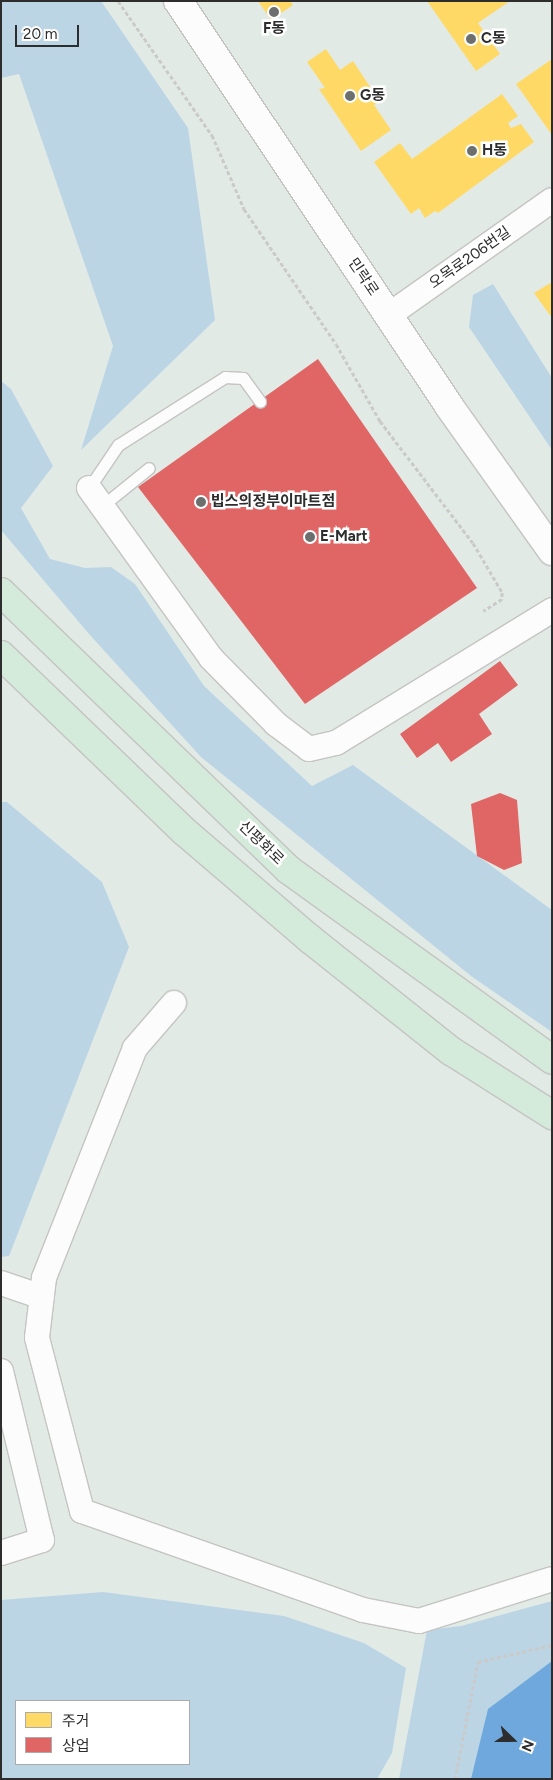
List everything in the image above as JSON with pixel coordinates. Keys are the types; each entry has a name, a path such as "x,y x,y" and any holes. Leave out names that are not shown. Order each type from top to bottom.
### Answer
{"highway":[{"name":"신평화로","path":"1,592 289,870 552,1060"},
{"path":"1,655 185,832 310,940 451,1051 552,1115"}],"main road":[{"name":"민락로","path":"178,1 389,315 552,551"}],"street":[{"name":"오목로206번길","path":"389,315 552,200"},
{"path":"96,497 212,658 276,724 309,749 336,743 552,610"},
{"path":"174,1003 135,1048 44,1278 37,1338 82,1511 363,1610 419,1621 552,1579"},
{"path":"1,1283 42,1297"},
{"path":"1,1371 42,1540 1,1553"}],"lane":[{"path":"96,497 118,446 225,377 243,378 260,401"},
{"path":"96,497 149,468"}],"path":[{"path":"118,1 212,135 244,209 336,344 380,421 473,543 502,592 502,599 483,611"},
{"path":"455,1779 478,1662 552,1645"}],"shaded area":[{"path":"1,1 101,1 188,128 215,320 81,450 113,346 19,74 1,78"},
{"path":"493,284 552,378 552,450 469,327 473,295"},
{"path":"1,381 11,389 53,466 21,508 50,559 85,568 111,567 135,584 204,686 312,786 353,765 552,910 552,1032 471,976 201,757 89,634 1,530"},
{"path":"1,802 7,802 102,882 129,947 9,1256 1,1257"},
{"path":"103,1592 284,1616 364,1643 406,1668 392,1753 377,1779 1,1779 1,1600"},
{"path":"552,1601 552,1779 399,1779 427,1630 461,1626"}],"building: 주거":[{"name":"F동","path":"258,1 290,1 293,5 271,20"},
{"name":"C동","path":"427,1 510,1 478,23 500,54 476,71"},
{"name":"G동","path":"326,49 340,70 353,61 380,102 374,105 391,130 361,151 319,89 325,88 307,62"},
{"path":"552,59 552,135 516,84"},
{"name":"H동","path":"502,94 518,116 508,123 511,128 521,124 534,142 438,213 435,211 425,218 419,208 411,214 374,162 400,143 412,159"},
{"path":"552,282 552,318 534,293"}],"building: 상업":[{"name":"E-Mart","path":"318,359 477,588 305,704 138,487"},
{"path":"500,661 518,685 479,714 492,734 451,762 438,743 417,758 400,734"},
{"path":"500,793 517,800 522,863 504,870 477,856 471,804"}],"building: 학교":[{"path":"552,1661 552,1779 471,1779 488,1709"}],"place":[{"name":"F동","path":"274,12"},
{"name":"C동","path":"471,39"},
{"name":"G동","path":"350,96"},
{"name":"H동","path":"472,151"},
{"name":"빕스의정부이마트점","path":"201,502"},
{"name":"E-Mart","path":"310,537"}]}
